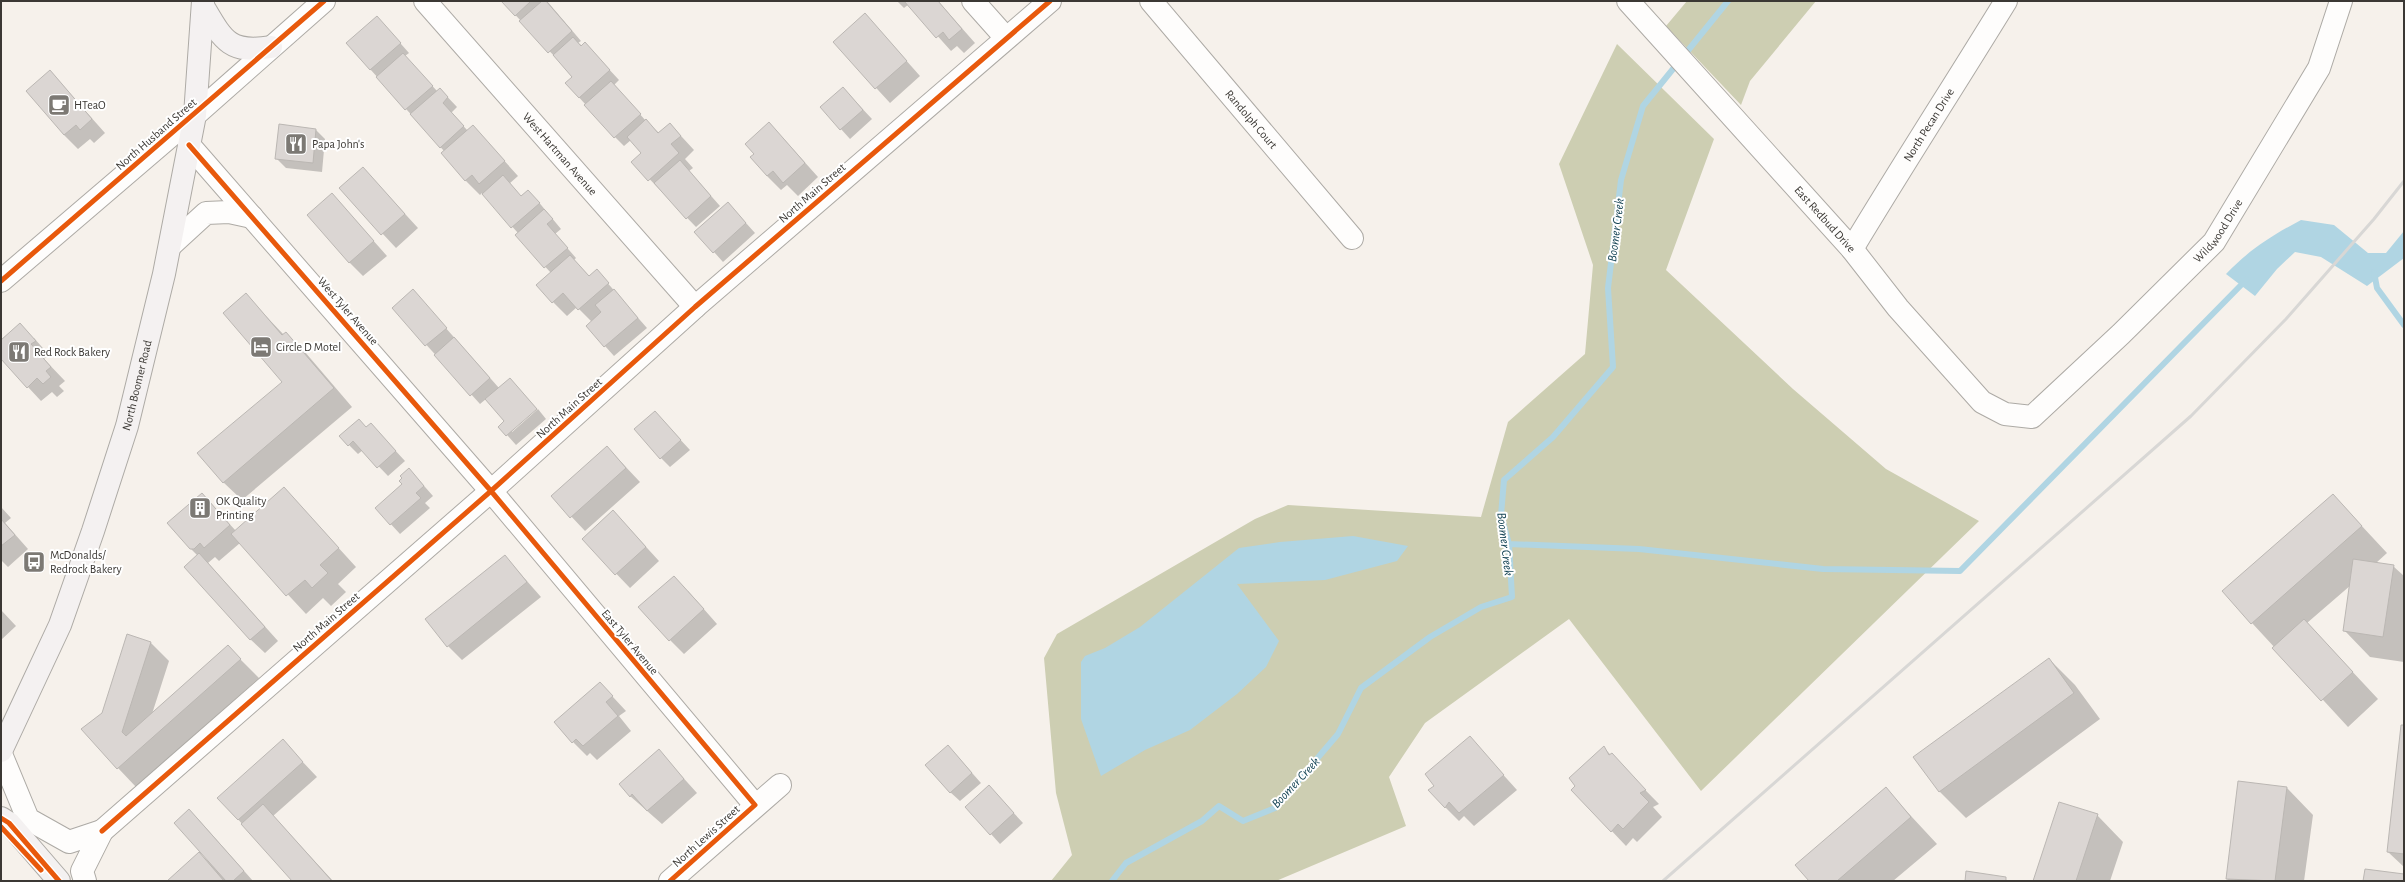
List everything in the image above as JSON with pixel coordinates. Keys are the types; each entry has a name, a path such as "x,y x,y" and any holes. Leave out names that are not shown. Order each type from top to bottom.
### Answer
{"main road":[{"path":"203,4 216,29 237,48 254,50 271,47"},
{"name":"North Boomer Road","path":"1,753 60,625 93,531 127,426 170,246 195,115 203,4"},
{"path":"1,818 9,823 59,881"},
{"path":"1,827 51,881"}],"street":[{"name":"North Husband Street","path":"1,281 195,115 324,1"},
{"name":"West Hartman Avenue","path":"425,1 695,307"},
{"path":"973,1 1006,38"},
{"name":"North Main Street","path":"85,881 82,871 102,831 491,491 695,307 1050,1"},
{"name":"Randolph Court","path":"1151,1 1352,238"},
{"name":"East Redbud Drive","path":"1628,1 1852,250 1898,308 1982,402 2005,414 2032,417"},
{"name":"North Pecan Drive","path":"1852,250 1907,157 1938,111 2006,1"},
{"name":"Wildwood Drive","path":"2032,417 2121,334 2214,242 2319,68 2341,1"},
{"name":"West Tyler Avenue","path":"189,145 491,491"},
{"path":"170,246 206,213 229,212 252,217"},
{"name":"East Tyler Avenue","path":"491,491 755,805"},
{"name":"North Main Street","path":"1,753 28,820 69,842 102,831"},
{"path":"755,805 780,785"},
{"name":"North Lewis Street","path":"670,881 755,805"}],"green space":[{"path":"1687,1 1816,1 1750,81 1741,105 1666,26"},
{"path":"1617,44 1714,139 1666,270 1793,389 1886,469 1979,521 1701,791 1569,619 1425,723 1389,777 1406,826 1276,881 1051,881 1072,855 1056,793 1044,658 1057,634 1255,519 1288,505 1481,517 1508,422 1585,354 1593,265 1559,164"}],"water":[{"path":"2301,220 2334,225 2368,253 2386,253 2404,231 2404,258 2367,286 2321,257 2295,252 2277,269 2255,296 2226,274 2261,244"},
{"path":"1353,536 1408,546 1397,561 1325,580 1237,584 1279,641 1266,667 1237,694 1190,730 1145,750 1101,776 1081,719 1081,662 1085,656 1105,648 1140,627 1239,548 1280,542"}],"building":[{"path":"501,1 531,1 515,16"},
{"path":"542,1 546,1 572,31 548,53 519,21"},
{"path":"904,1 938,1 962,29 949,40 943,32 936,38"},
{"path":"865,13 907,61 875,89 833,42"},
{"path":"377,16 401,43 370,70 346,43"},
{"path":"573,37 581,46 585,42 610,70 579,98 565,83 572,77 553,55"},
{"path":"403,53 433,86 405,110 376,77"},
{"name":"HTeaO","path":"50,70 92,119 80,130 76,125 64,135 26,91"},
{"path":"611,81 641,114 614,138 584,105"},
{"path":"843,87 863,110 840,130 820,107"},
{"path":"440,88 448,97 443,103 464,126 440,148 410,114"},
{"path":"646,119 658,133 670,123 681,136 671,144 679,153 648,181 631,162 641,153 627,137"},
{"path":"769,122 805,163 783,183 773,171 767,176 750,157 754,154 745,144"},
{"name":"Papa John's","path":"279,124 316,129 313,163 275,159"},
{"path":"473,125 505,161 479,184 472,175 465,181 441,153"},
{"path":"680,160 711,196 686,219 654,183"},
{"path":"363,167 405,214 381,235 339,188"},
{"path":"503,175 521,196 528,190 540,203 511,228 482,194"},
{"path":"332,193 374,241 349,263 307,215"},
{"path":"728,202 746,223 713,253 694,232"},
{"path":"544,209 553,219 547,224 568,248 544,268 515,235"},
{"path":"570,255 589,276 597,269 609,283 578,310 563,293 552,303 536,285"},
{"path":"413,289 447,328 425,346 392,308"},
{"path":"614,289 638,318 604,347 586,326 601,312 595,305"},
{"name":"Circle D Motel","path":"246,293 282,335 286,332 334,388 223,483 197,453 282,382 223,313"},
{"name":"Red Rock Bakery","path":"20,323 36,341 31,344 51,367 46,371 51,377 43,384 37,378 27,388 1,359 1,340"},
{"path":"454,337 490,378 470,396 434,355"},
{"path":"510,378 537,409 506,436 498,427 504,421 485,399"},
{"path":"655,411 681,440 660,459 634,429"},
{"path":"359,419 366,427 371,423 396,451 377,468 353,441 348,446 339,436"},
{"path":"607,446 626,468 570,518 551,496"},
{"path":"409,468 424,486 416,493 421,498 390,525 375,508 402,484 399,481 402,478 400,476"},
{"path":"284,487 339,548 320,565 328,573 312,588 305,580 286,596 231,534"},
{"name":"OK Quality Printing","path":"202,493 230,525 204,548 200,543 194,549 190,549 167,523"},
{"path":"2333,494 2362,526 2251,624 2222,591"},
{"path":"613,510 646,547 615,575 582,539"},
{"path":"1,519 15,535 1,546"},
{"path":"199,553 265,627 250,640 184,567"},
{"path":"505,555 527,582 447,647 425,619"},
{"path":"2353,559 2394,565 2383,637 2343,631"},
{"path":"674,576 704,609 669,641 638,607"},
{"path":"2304,619 2353,672 2321,701 2272,648"},
{"path":"127,634 151,642 122,732 126,736 228,645 241,659 117,769 81,729 102,713"},
{"path":"2049,658 2074,693 1939,792 1913,757"},
{"path":"600,682 613,696 606,702 618,716 583,746 576,739 572,743 554,722"},
{"path":"2401,725 2404,725 2404,854 2387,852"},
{"path":"1470,736 1504,775 1459,813 1449,802 1445,808 1428,790 1434,786 1425,774"},
{"path":"283,739 303,762 238,820 217,798"},
{"path":"948,745 972,773 950,793 925,765"},
{"path":"1604,746 1609,755 1612,753 1646,790 1640,793 1649,802 1623,829 1618,824 1611,832 1571,790 1575,786 1569,778"},
{"path":"659,749 684,779 647,811 632,794 630,797 619,784"},
{"path":"2238,781 2287,787 2275,881 2226,879"},
{"path":"989,785 1014,813 990,835 965,807"},
{"path":"1886,787 1911,817 1837,881 1809,881 1795,865"},
{"path":"2059,802 2098,814 2076,881 2033,881"},
{"path":"263,804 332,881 292,881 241,824"},
{"path":"189,809 244,871 233,881 226,881 174,823"},
{"path":"199,852 224,881 167,881"},
{"path":"2365,869 2404,874 2404,881 2363,881"},
{"path":"1966,871 2006,877 2006,881 1965,881"}],"waterway":[{"name":"Boomer Creek","path":"1112,881 1126,863 1202,821 1219,806 1243,821 1275,808 1338,734 1361,688 1430,637 1481,607 1512,597 1509,544 1501,515 1504,480 1553,437 1613,367 1608,288 1621,180 1643,106 1728,1"},
{"path":"2374,272 2377,288 2404,325"},
{"path":"1509,544 1639,549 1823,569 1960,571 2246,280"}],"railway":[{"path":"1663,881 2191,416 2286,319 2374,219 2404,181"}],"cycle path":[{"path":"1,281 324,1"},
{"path":"102,831 491,491 695,307 1050,1"},
{"path":"189,145 491,491 755,805 670,881"},
{"path":"1,818 9,823 59,881"},
{"path":"1,827 41,870"}],"place":[{"name":"HTeaO","path":"59,105"},
{"name":"Papa John's","path":"296,144"},
{"name":"Circle D Motel","path":"261,347"},
{"name":"Red Rock Bakery","path":"19,352"},
{"name":"OK Quality Printing","path":"200,508"},
{"name":"McDonalds/ Redrock Bakery","path":"34,562"}]}
